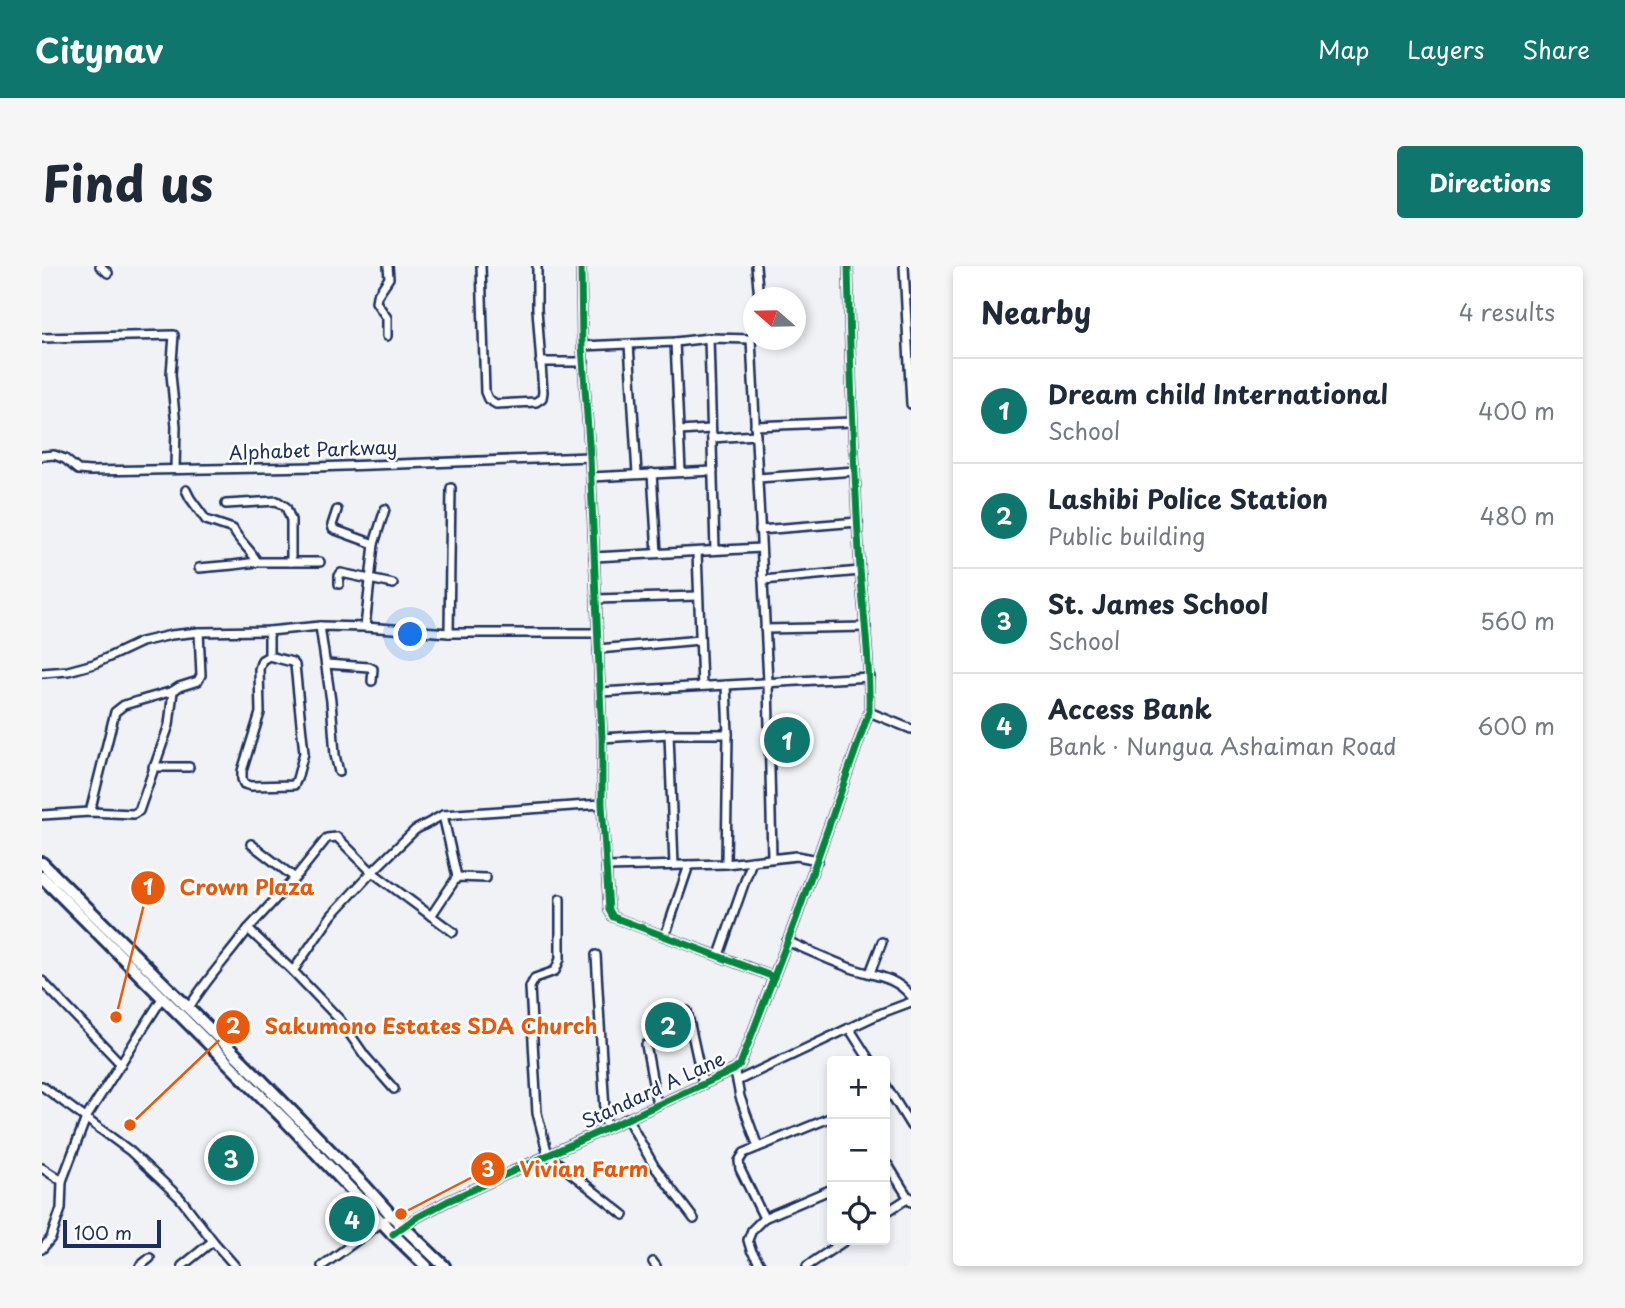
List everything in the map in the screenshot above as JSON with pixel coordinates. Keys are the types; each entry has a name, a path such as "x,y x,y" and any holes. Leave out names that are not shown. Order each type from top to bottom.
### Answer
{"main road":[{"path":"42,863 365,1186 386,1219"},
{"path":"42,877 386,1219 444,1266"},
{"path":"398,1230 426,1266"}],"street":[{"path":"100,266 108,273"},
{"path":"387,336 387,318 376,302 388,278 388,266"},
{"path":"481,266 485,391 488,399 496,404 542,398 537,266"},
{"path":"581,266 582,346 590,457 602,738 602,804 610,914 774,977"},
{"path":"756,266 758,287"},
{"name":"Standard A Lane","path":"398,1230 448,1201 734,1070 745,1055 818,860 869,712 870,677 860,571 852,422 848,266"},
{"path":"904,266 911,404"},
{"path":"42,338 174,335 171,374 176,426 175,469"},
{"path":"582,346 743,337"},
{"path":"709,338 715,550"},
{"path":"675,342 681,472"},
{"path":"629,344 637,474"},
{"path":"753,350 768,682 772,858"},
{"path":"540,362 583,362"},
{"path":"712,438 852,422"},
{"path":"679,431 712,429"},
{"name":"Alphabet Parkway","path":"42,456 54,455 65,459 78,470 90,471 316,467 590,457"},
{"path":"591,477 713,471"},
{"path":"758,478 855,471"},
{"path":"652,473 657,553"},
{"path":"449,633 452,488"},
{"path":"186,491 206,520 233,529 257,562"},
{"path":"226,504 277,501 286,507 291,520 291,562"},
{"path":"365,627 374,544 385,509"},
{"path":"337,510 333,529 374,544"},
{"path":"760,530 858,522"},
{"path":"594,557 761,548"},
{"path":"697,552 702,686"},
{"path":"199,568 257,562 320,562"},
{"path":"763,580 860,571"},
{"path":"339,584 341,573 393,584"},
{"path":"596,599 698,596"},
{"path":"42,673 68,671 94,664 141,642 199,632 269,631 320,626 449,633 597,634"},
{"path":"320,626 339,772"},
{"path":"765,629 866,627"},
{"path":"269,631 269,656"},
{"path":"90,812 115,712 124,705 198,681 201,675 199,632"},
{"path":"598,649 700,640"},
{"path":"269,656 292,662 295,666 304,752 294,785 251,786 244,784 242,779 242,771 260,713 259,669 262,660 269,656"},
{"path":"326,664 369,667 373,669 372,681"},
{"path":"600,692 870,677"},
{"path":"726,685 726,864"},
{"path":"42,815 90,812 133,814 139,811 169,725 173,691"},
{"path":"869,712 911,729"},
{"path":"669,734 674,865"},
{"path":"602,738 728,734"},
{"path":"153,767 189,767"},
{"path":"293,971 332,915 415,830 443,815 602,804"},
{"path":"431,916 457,877 443,815"},
{"path":"189,1008 197,993 234,950 248,929 327,838 332,836 337,837 372,872 453,932"},
{"path":"251,844 295,878"},
{"path":"606,867 726,864 797,856 818,860"},
{"path":"719,955 752,861"},
{"path":"665,936 690,865"},
{"path":"457,877 486,878"},
{"path":"561,899 558,967 555,971 535,978 530,987 537,1113 548,1155 624,1215"},
{"path":"248,929 340,1020 365,1056 394,1089"},
{"path":"787,941 851,968 890,979 904,987 911,996"},
{"path":"870,973 882,942"},
{"path":"596,955 606,1128"},
{"path":"42,981 121,1064"},
{"path":"42,1250 51,1238 61,1209 62,1181 86,1118 163,997"},
{"path":"737,1081 879,1014 911,1002"},
{"path":"687,1012 703,1084"},
{"path":"849,1028 867,1056"},
{"path":"646,1045 657,1105"},
{"path":"734,1070 740,1097 758,1147"},
{"path":"42,1086 130,1151 180,1198 235,1266"},
{"path":"890,1098 911,1126"},
{"path":"627,1118 654,1166 694,1219"},
{"path":"764,1218 740,1169 739,1161 744,1153 827,1119"},
{"path":"42,1168 62,1181"},
{"path":"890,1170 910,1199 890,1210"},
{"path":"761,1266 748,1240 752,1230 764,1218 827,1191"},
{"path":"322,1266 386,1219"},
{"path":"182,1266 213,1241"},
{"path":"807,1266 838,1245"},
{"path":"141,1266 150,1258"}],"cycle path":[{"path":"581,266 582,346 590,457 602,738 602,804 609,910 613,917 774,977"},
{"path":"393,1234 448,1201 740,1065 796,919 869,712 868,658 856,493 848,266"}],"place":[{"name":"Dream child International","path":"787,740"},
{"name":"Crown Plaza","path":"116,1017"},
{"name":"Lashibi Police Station","path":"668,1025"},
{"name":"Sakumono Estates SDA Church","path":"130,1125"},
{"name":"St. James School","path":"231,1158"},
{"name":"Vivian Farm","path":"401,1214"},
{"name":"Access Bank","path":"352,1219"}]}
